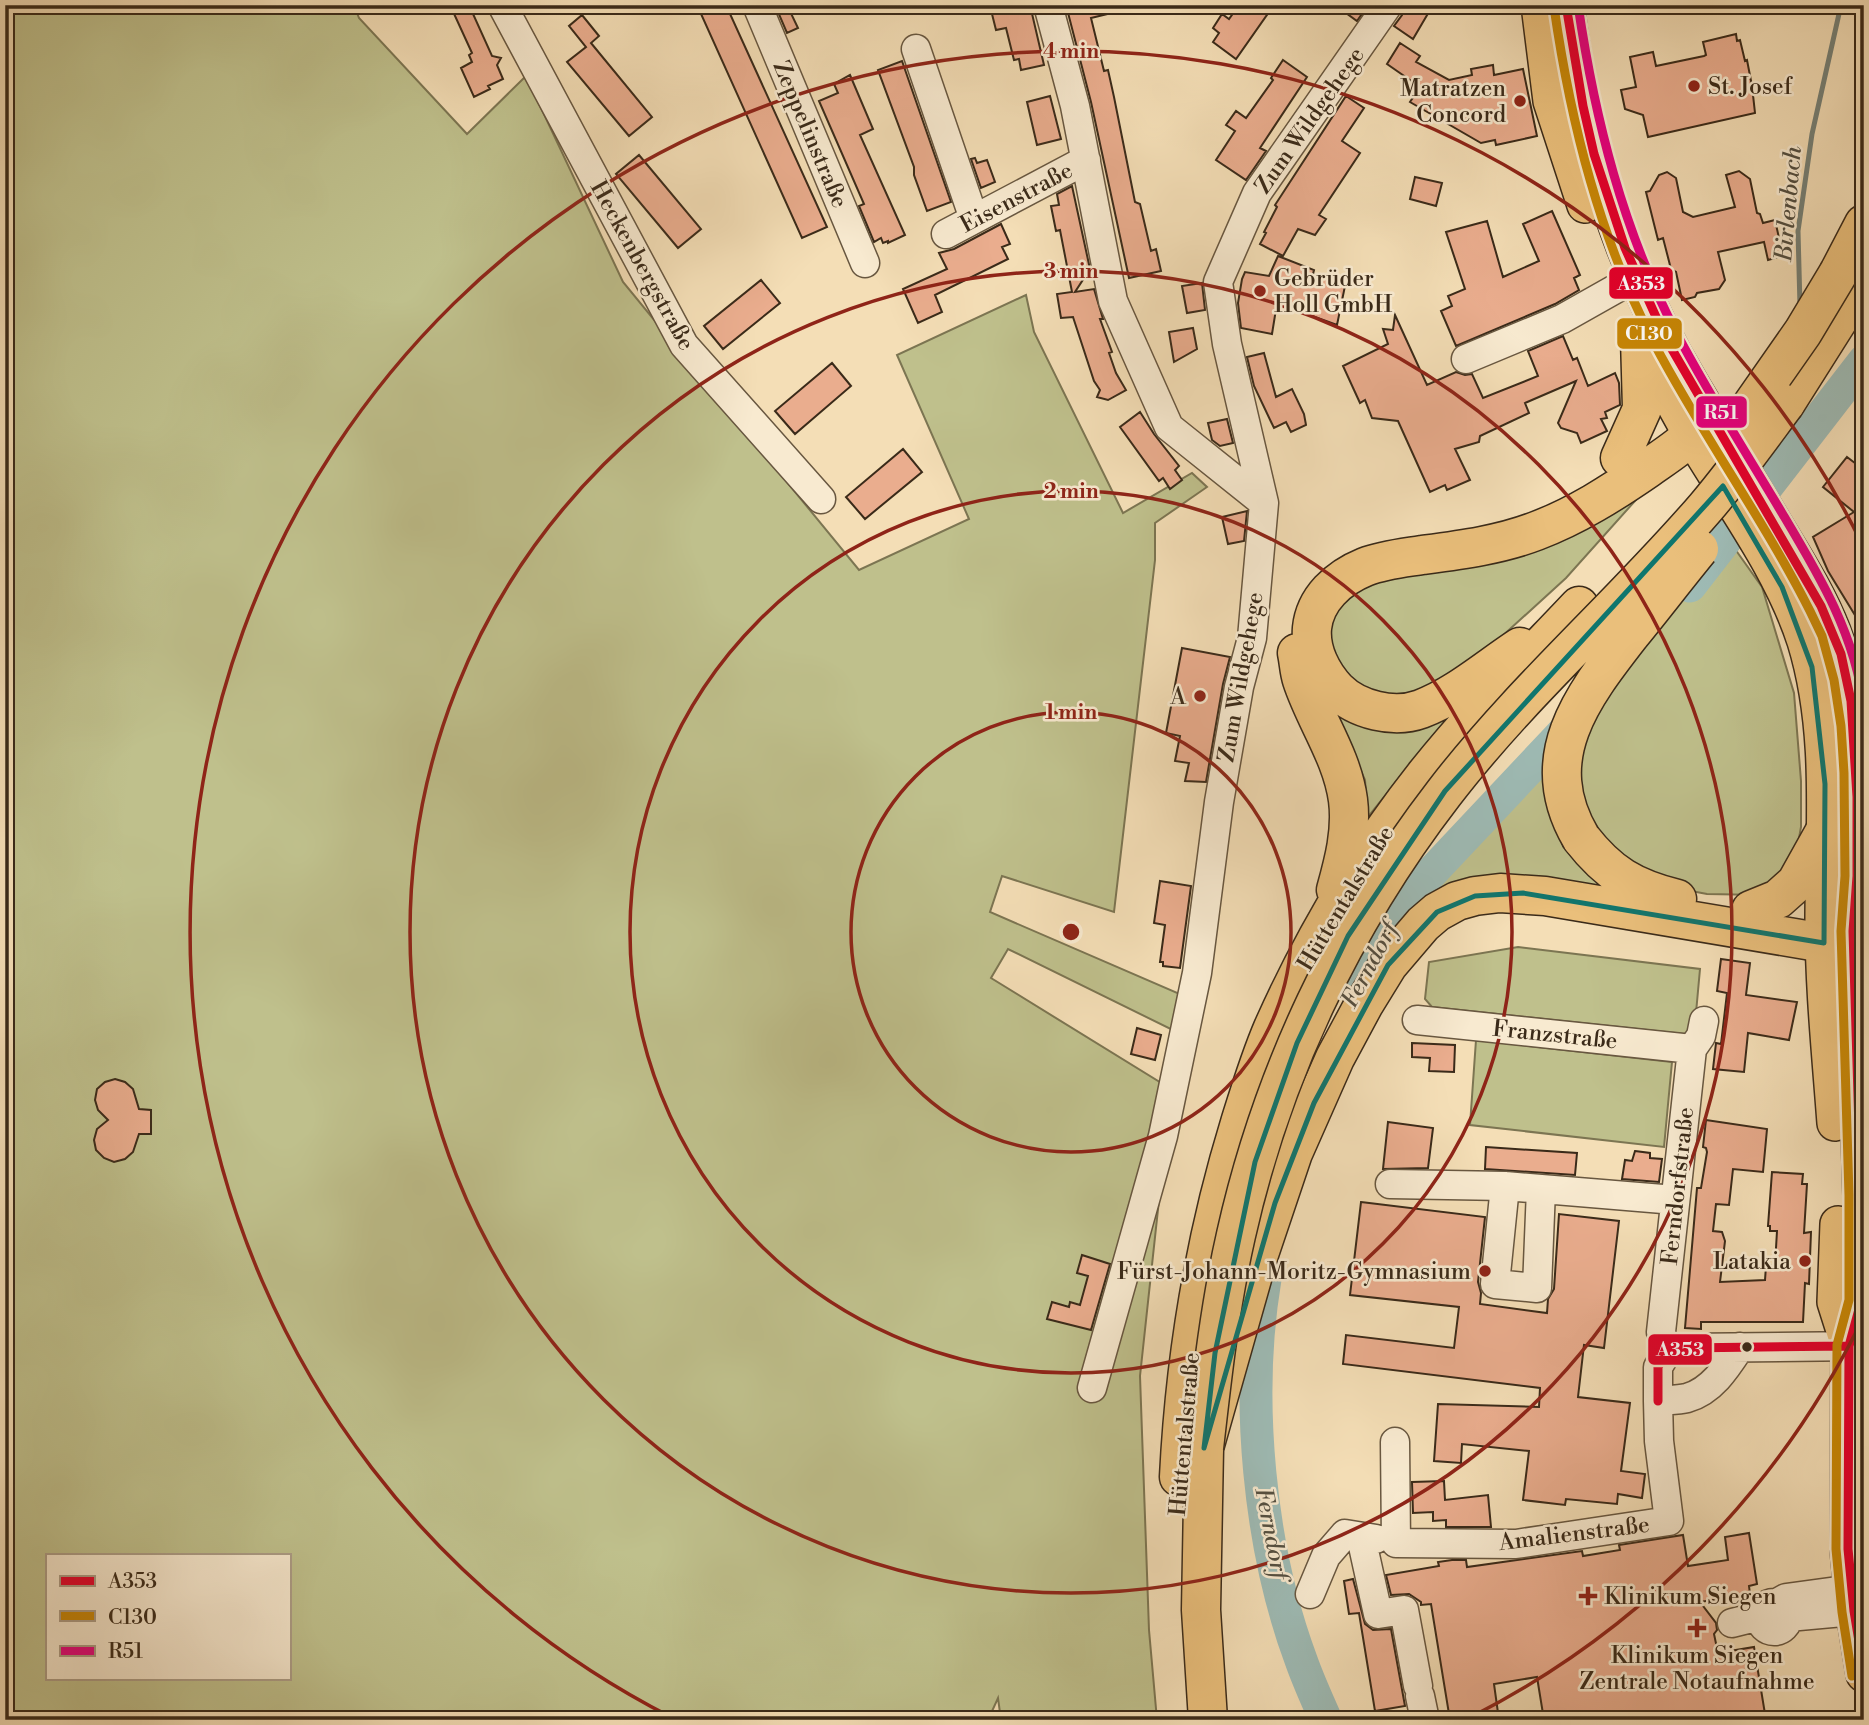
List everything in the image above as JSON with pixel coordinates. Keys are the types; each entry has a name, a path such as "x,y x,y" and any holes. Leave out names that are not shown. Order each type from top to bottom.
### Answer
{"highway":[{"name":"Hüttentalstraße","path":"1185,1720 1176,1523 1180,1446 1190,1348 1212,1226 1238,1131 1272,1030 1296,979 1328,922 1387,827 1425,775 1468,724 1686,489 1731,435 1803,332 1864,224"},
{"name":"Hüttentalstraße","path":"1208,1720 1201,1609 1203,1448 1215,1353 1236,1236 1255,1162 1297,1042 1319,992 1348,936 1408,841 1445,791 1504,723 1707,506 1785,404 1864,279"},
{"path":"1620,458 1642,409 1640,338"},
{"path":"1785,404 1768,454 1713,531 1594,681 1576,711 1565,744 1562,772 1564,801 1581,838 1610,870 1631,884 1678,900 1751,910 1833,931"},
{"path":"1328,922 1345,860 1348,800 1335,755 1302,680 1295,642 1296,612 1309,585 1326,564 1350,550 1378,539 1477,524 1530,508 1573,490 1660,429 1694,422"},
{"path":"1579,606 1445,697 1419,710 1395,713 1363,707 1340,693 1324,675 1311,638 1314,616 1324,596 1340,582 1364,568 1396,559 1485,545 1534,532 1572,515 1617,489 1694,422"},
{"path":"1751,910 1778,898 1796,883 1825,831"},
{"path":"1203,1448 1259,1254 1293,1153 1335,1058 1388,965 1423,924 1437,912 1457,901 1500,893 1545,896 1833,931"}],"main road":[{"path":"1539,5 1551,101 1616,288 1640,338 1730,474 1766,534 1812,667 1823,739 1825,831 1833,931 1839,1171 1835,1303 1856,1346 1848,1549 1864,1674"},
{"path":"1566,5 1572,58 1598,174 1694,422"},
{"path":"1766,534 1806,576 1833,632 1857,702 1857,896 1833,931"}],"street":[{"name":"Heckenbergstraße","path":"502,5 684,345 821,499"},
{"name":"Zeppelinstraße","path":"757,5 865,263"},
{"path":"1048,5 1075,106 1113,301 1169,427 1264,503"},
{"name":"Zum Wildgehege","path":"1092,1388 1164,1136 1197,973 1219,802 1239,687 1252,638 1264,503 1227,344 1218,282 1257,193 1388,5"},
{"path":"916,49 974,219"},
{"name":"Eisenstraße","path":"946,234 1086,159"},
{"path":"1466,359 1562,319 1616,288"},
{"name":"Franzstraße","path":"1417,1020 1692,1049"},
{"name":"Ferndorfstraße","path":"1669,1521 1659,1441 1658,1367 1667,1354 1661,1332 1692,1049 1701,1036 1704,1021"},
{"path":"1390,1184 1505,1186 1675,1200"},
{"path":"1505,1186 1495,1284 1537,1288 1541,1189"},
{"path":"1667,1354 1684,1348 1856,1346"},
{"path":"1658,1401 1687,1398 1703,1390 1723,1373 1740,1347"},
{"path":"1395,1442 1396,1543"},
{"name":"Amalienstraße","path":"1353,1535 1396,1543 1516,1544 1669,1521"},
{"path":"1310,1594 1326,1556 1353,1535 1378,1614 1404,1610 1421,1700"},
{"path":"1732,1623 1775,1612 1853,1600"}],"highlighted area":[{"path":"1723,486 1782,587 1812,667 1825,784 1824,943 1523,893 1475,896 1437,912 1388,965 1314,1103 1275,1203 1204,1448 1215,1353 1255,1162 1297,1043 1348,936 1445,791"}],"green space":[{"path":"5,5 354,5 359,18 467,134 526,76 623,282 859,570 969,519 897,355 1026,295 1034,332 1123,513 1192,473 1207,487 1155,523 1155,560 1114,912 1002,876 990,912 1196,1001 1187,1037 1008,949 991,978 1171,1089 1140,1376 1149,1630 1157,1720 1001,1720 998,1698 988,1720 5,1720"},
{"path":"1643,492 1566,578 1487,650 1409,698 1376,696 1350,685 1332,661 1328,629 1335,607 1354,584"},
{"path":"1730,542 1762,587 1794,693 1801,781 1801,827 1795,860 1762,895 1707,894 1665,886 1606,852 1576,783 1581,744 1613,683"},
{"path":"1334,709 1454,710 1368,817 1365,780"},
{"path":"1546,764 1615,888 1447,885 1417,898"},
{"path":"1518,947 1700,969 1694,1035 1432,1007 1425,999 1429,962"},
{"path":"1476,1040 1672,1062 1664,1147 1470,1125"}],"building":[{"path":"450,5 469,5 492,56 501,58 497,65 503,79 474,97 461,68 472,62 469,55 472,53"},
{"path":"697,5 726,5 827,227 802,238"},
{"path":"775,5 787,5 798,28 787,33"},
{"path":"1006,5 1030,5 1044,65 1021,70 1019,59 1014,60 1006,28 996,30 992,14 1008,10"},
{"path":"1066,5 1119,5 1120,11 1091,18 1104,71 1108,70 1135,202 1140,204 1151,251 1156,249 1161,271 1129,278 1091,102"},
{"path":"1239,5 1274,5 1236,59 1213,42 1219,33 1213,28 1222,14 1229,19"},
{"path":"1335,5 1368,5 1357,21"},
{"path":"1404,5 1433,5 1413,39 1394,26 1402,15"},
{"path":"582,15 599,36 591,43 652,117 629,136 567,62 586,47 569,26"},
{"name":"St. Josef","path":"1736,34 1745,61 1747,60 1755,113 1648,137 1643,115 1625,109 1621,90 1636,87 1630,57 1653,52 1656,66 1704,56 1703,42"},
{"path":"1400,43 1420,56 1416,62 1449,80 1472,75 1471,69 1493,65 1494,75 1523,69 1537,136 1496,145 1495,140 1481,143 1410,102 1420,87 1387,64"},
{"path":"1283,60 1307,77 1260,148 1266,151 1246,180 1216,160 1235,131 1226,125 1236,111 1246,118 1273,80 1271,78"},
{"path":"902,61 951,202 927,211 914,175 914,167 878,70"},
{"path":"850,75 873,129 860,135 905,235 888,243 883,243 881,238 874,242 859,206 864,204 819,101 838,93 834,84"},
{"path":"1050,96 1061,139 1037,145 1027,102"},
{"path":"1346,96 1364,108 1342,141 1360,153 1319,215 1326,219 1315,235 1298,229 1283,256 1260,244 1266,233 1264,232 1277,207 1275,205"},
{"path":"639,155 701,229 678,248 616,174"},
{"path":"975,158 977,163 987,160 995,182 981,188 971,159"},
{"path":"1739,171 1750,179 1757,213 1763,223 1775,220 1783,256 1768,260 1764,242 1718,252 1725,280 1719,289 1697,293 1695,297 1682,300 1676,272 1671,269 1663,238 1658,240 1646,192 1650,191 1659,175 1667,172 1676,178 1683,212 1693,217 1735,207 1726,175"},
{"path":"1415,177 1442,183 1436,206 1410,199"},
{"path":"1072,186 1090,269 1075,292 1094,289 1103,319 1100,319 1112,352 1109,353 1126,390 1108,400 1097,397 1100,390 1094,381 1073,317 1061,318 1057,294 1072,292 1060,230 1056,231 1051,206 1059,205 1057,194"},
{"path":"1552,211 1580,275 1574,278 1579,290 1555,304 1456,346 1441,311 1452,306 1448,296 1465,289 1446,232 1487,221 1503,277 1539,261 1523,224"},
{"path":"1001,224 1010,244 1002,247 1008,259 935,295 942,312 918,323 903,289 947,269 939,253 954,249"},
{"path":"1278,256 1314,270 1313,274 1345,286 1337,325 1277,303 1272,334 1241,328 1238,303 1245,272 1269,276"},
{"path":"761,280 780,303 723,349 704,326"},
{"path":"1202,283 1205,310 1187,313 1182,286"},
{"path":"1395,315 1427,385 1456,372 1472,374 1483,398 1538,376 1528,351 1563,336 1573,360 1577,358 1588,386 1615,373 1619,383 1620,405 1605,412 1607,418 1601,419 1607,431 1581,443 1577,433 1561,428 1558,423 1576,381 1525,403 1529,413 1480,436 1479,442 1455,449 1470,480 1447,490 1445,485 1430,492 1398,421 1372,418 1365,400 1360,403 1343,366 1388,344 1383,329 1393,330"},
{"path":"1193,328 1197,349 1174,362 1169,332"},
{"path":"1264,353 1276,397 1292,389 1304,414 1306,425 1291,432 1286,422 1274,428 1254,386 1247,357"},
{"path":"832,363 851,386 795,434 775,411"},
{"path":"1140,412 1179,466 1175,470 1182,480 1170,489 1163,478 1159,481 1120,427"},
{"path":"1227,419 1233,443 1220,446 1212,440 1208,423"},
{"path":"903,449 922,472 865,519 846,497"},
{"path":"1847,457 1864,470 1864,630 1828,571 1813,537 1854,512 1823,487"},
{"path":"1247,511 1244,541 1228,544 1222,517"},
{"name":"A","path":"1182,648 1230,657 1206,782 1185,781 1189,763 1175,761 1180,736 1166,733"},
{"path":"1160,881 1191,886 1180,968 1163,966 1163,962 1160,962 1165,925 1154,923"},
{"path":"1721,959 1750,963 1746,995 1797,1002 1789,1040 1748,1033 1744,1072 1713,1069 1716,1043 1721,1044 1727,993 1717,991"},
{"path":"1137,1028 1161,1035 1155,1060 1131,1054"},
{"path":"1412,1043 1455,1045 1454,1072 1429,1071 1430,1058 1412,1057"},
{"path":"115,1079 125,1082 133,1089 139,1109 151,1110 151,1134 139,1134 133,1152 125,1159 114,1162 104,1158 96,1150 94,1140 97,1129 108,1120 98,1110 95,1100 97,1089 105,1082"},
{"path":"1706,1120 1767,1129 1763,1172 1733,1169 1729,1205 1716,1204 1713,1231 1722,1232 1725,1241 1720,1282 1765,1280 1766,1266 1775,1265 1777,1231 1770,1231 1768,1226 1772,1172 1803,1174 1802,1184 1807,1184 1804,1233 1811,1232 1809,1284 1805,1283 1803,1322 1701,1322 1701,1329 1685,1328 1697,1188 1701,1188 1707,1152 1703,1147"},
{"path":"1388,1122 1433,1128 1428,1168 1383,1169"},
{"path":"1486,1147 1577,1153 1575,1175 1485,1169"},
{"path":"1635,1151 1650,1153 1650,1158 1662,1159 1659,1182 1622,1179 1625,1160 1632,1161"},
{"path":"1361,1202 1485,1217 1478,1282 1480,1304 1547,1313 1548,1299 1554,1289 1559,1214 1619,1221 1604,1348 1584,1345 1578,1397 1630,1403 1621,1471 1645,1474 1642,1498 1618,1494 1617,1504 1566,1499 1565,1505 1523,1500 1529,1451 1462,1444 1461,1463 1434,1461 1438,1404 1539,1407 1540,1388 1343,1364 1346,1335 1454,1348 1459,1307 1350,1295"},
{"path":"1082,1255 1110,1264 1091,1330 1047,1319 1052,1302 1069,1307 1070,1302 1080,1305 1088,1276 1077,1273"},
{"path":"1444,1481 1445,1500 1488,1495 1491,1527 1446,1527 1446,1520 1433,1521 1433,1512 1413,1513 1412,1482"},
{"path":"1749,1533 1757,1584 1749,1586 1750,1594 1700,1602 1716,1623 1717,1630 1714,1634 1718,1653 1754,1647 1766,1720 1544,1720 1537,1677 1494,1684 1499,1720 1450,1720 1431,1604 1421,1605 1421,1602 1409,1594 1391,1595 1386,1575 1439,1566 1438,1562 1452,1560 1466,1560 1467,1567 1582,1551 1583,1556 1620,1550 1619,1545 1683,1535 1688,1566 1728,1560 1725,1537"},
{"path":"1353,1579 1365,1624 1373,1630 1391,1629 1405,1706 1375,1711 1359,1613 1349,1614 1344,1581"}],"waterway":[{"name":"Birlenbach","path":"1800,306 1798,231 1812,134 1841,5"},
{"name":"Ferndorf","path":"1690,586 1864,361"},
{"name":"Birlenbach","path":"1796,451 1800,410"},
{"name":"Ferndorf","path":"1358,985 1399,907 1575,720"},
{"name":"Ferndorf","path":"1265,1279 1256,1373 1260,1472 1266,1521 1287,1616 1304,1668 1326,1720"}],"transit line":[{"name":"A353","path":"1566,5 1594,154 1625,248 1666,339 1821,606 1841,654 1851,701 1857,797 1857,876 1853,931 1861,1195 1861,1302 1849,1346 1848,1549 1864,1672"},
{"name":"R51","path":"1578,5 1603,132 1626,215 1641,255 1689,357 1834,606 1853,655 1864,707"},
{"name":"C130","path":"1554,7 1579,138 1603,223 1618,264 1655,345 1810,611 1822,636 1834,680 1844,773 1845,876 1841,931 1849,1195 1849,1300 1837,1345 1836,1549 1852,1676"},
{"name":"R51","path":"1864,1338 1861,1348 1860,1548 1864,1585"},
{"name":"A353","path":"1658,1401 1658,1367 1666,1354 1684,1348 1849,1346"}],"place":[{"name":"St. Josef","path":"1694,86"},
{"name":"Matratzen Concord","path":"1520,101"},
{"name":"Gebrüder Holl GmbH","path":"1260,291"},
{"name":"A","path":"1200,696"},
{"name":"Latakia","path":"1805,1261"},
{"name":"Fürst-Johann-Moritz-Gymnasium","path":"1485,1271"},
{"name":"Klinikum Siegen","path":"1588,1596"},
{"name":"Klinikum Siegen Zentrale Notaufnahme","path":"1697,1628"}]}
